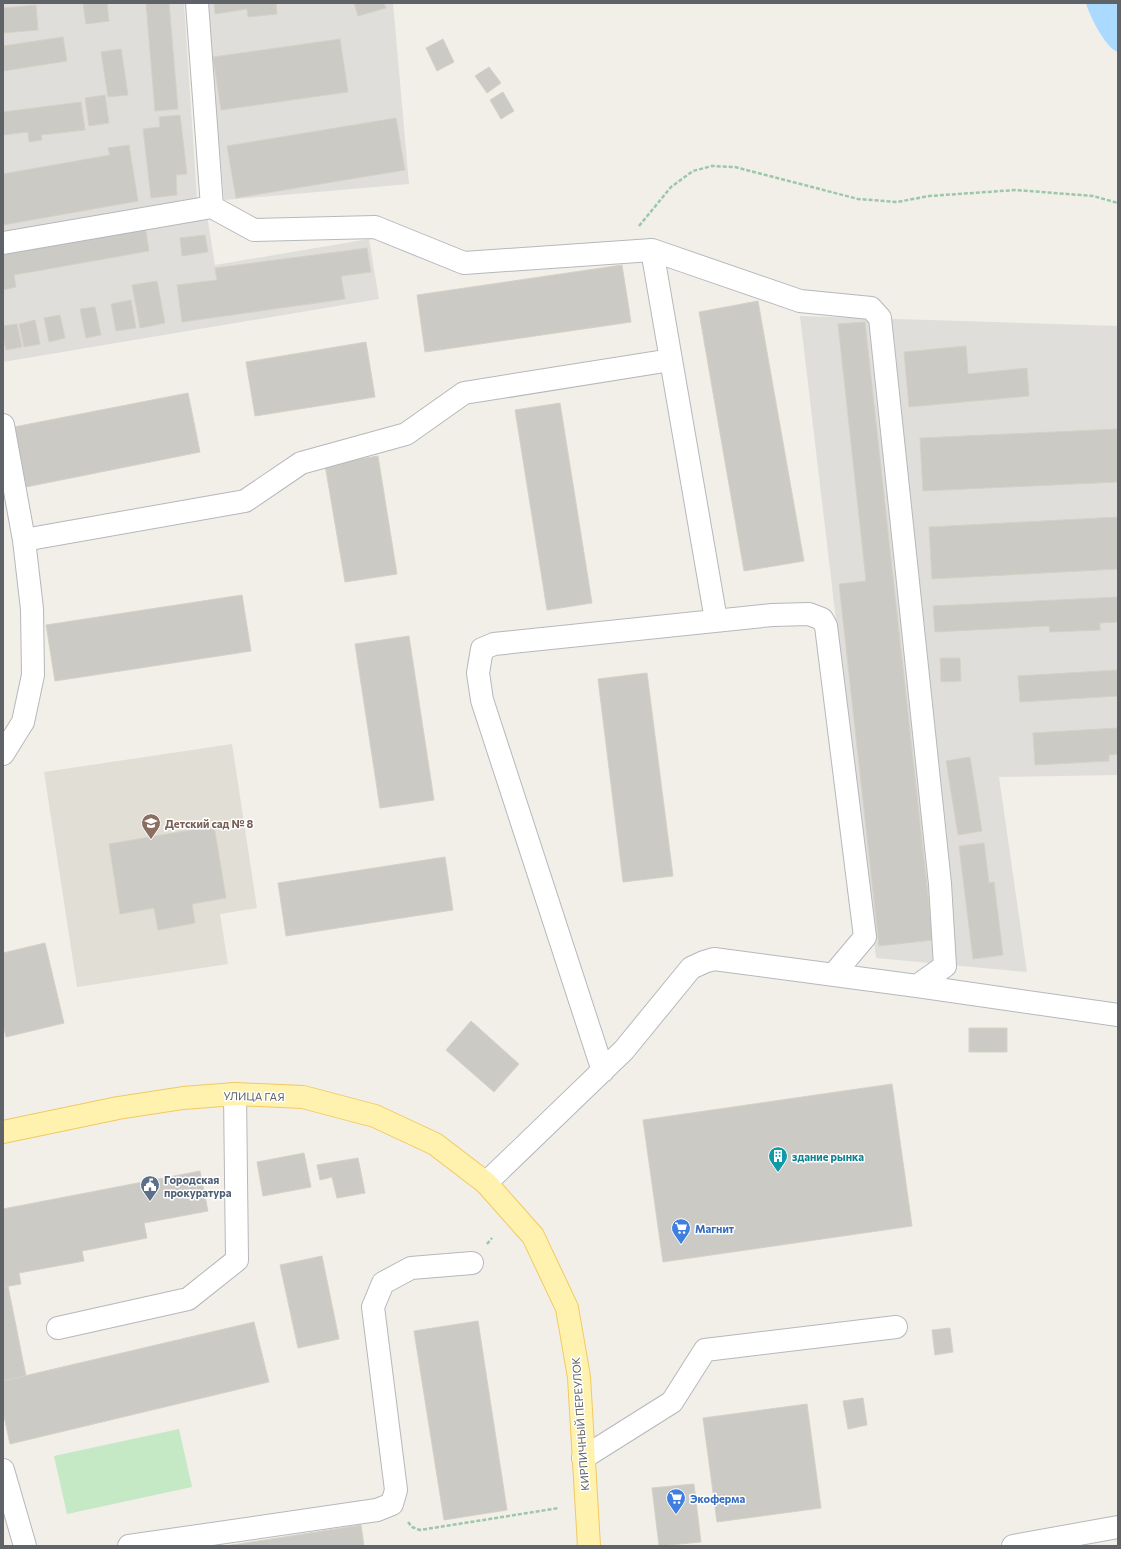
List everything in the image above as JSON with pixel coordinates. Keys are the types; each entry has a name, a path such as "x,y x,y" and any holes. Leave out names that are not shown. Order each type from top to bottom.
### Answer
{"main road":[{"name":"УЛИЦА ГАЯ","path":"3,1132 118,1108 183,1098 235,1094 303,1097 375,1116 435,1144 486,1183"},
{"name":"КИРПИЧНЫЙ ПЕРЕУЛОК","path":"486,1183 533,1236 567,1308 579,1377 589,1546"}],"street":[{"path":"197,3 212,207"},
{"path":"3,243 212,207 254,230 375,227 464,263 652,250 800,301 871,308 880,318 940,884 945,966 917,986"},
{"path":"652,250 716,620"},
{"path":"24,540 245,501 301,463 406,434 464,393 671,360"},
{"path":"3,425 24,540 32,608 33,675 23,722 3,754"},
{"path":"603,1071 482,700 478,674 482,649 494,644 772,615 809,614 822,619 826,626 865,937 833,975"},
{"path":"486,1183 624,1050 691,968 704,962 714,960 833,975 1118,1015"},
{"path":"58,1328 188,1299 237,1260 235,1094"},
{"path":"129,1546 377,1510 392,1504 396,1490 373,1307 383,1283 411,1268 472,1263"},
{"path":"583,1458 672,1402 705,1350 896,1327"},
{"path":"3,1470 25,1546"},
{"path":"1013,1546 1118,1527"}],"path":[{"path":"621,252 641,222 671,187 693,171 712,166 735,167 858,199 897,202 929,196 1016,190 1093,196 1118,203"},
{"path":"392,1504 412,1527 420,1530 559,1508"}],"shaded area":[{"path":"3,3 184,3 197,199 3,234"},
{"path":"207,3 393,3 409,184 224,200"},
{"path":"207,215 215,265 369,239 379,299 3,362 3,249"},
{"path":"800,316 1118,326 1118,775 999,777 1027,972 876,958"},
{"name":"Детский сад № 8","path":"232,744 257,908 220,914 228,964 77,987 44,772"}],"green space":[{"path":"179,1429 192,1487 67,1514 54,1456"}],"water":[{"path":"1086,3 1118,3 1118,52 1113,50 1103,38 1094,23"}],"building":[{"path":"83,3 107,3 109,21 86,24"},
{"path":"146,3 169,3 178,109 155,111"},
{"path":"214,3 276,3 277,14 248,17 247,9 215,14"},
{"path":"354,3 384,3 386,8 358,16"},
{"path":"36,5 38,30 3,33 3,8"},
{"path":"63,37 67,61 3,71 3,46"},
{"path":"340,39 348,92 221,110 213,57"},
{"path":"443,39 454,62 437,71 426,48"},
{"path":"121,49 128,95 108,97 101,52"},
{"path":"489,67 501,83 487,93 475,76"},
{"path":"503,92 514,111 501,119 490,100"},
{"path":"105,95 109,123 89,126 85,98"},
{"path":"81,102 85,130 41,135 42,140 29,142 28,132 3,135 3,112"},
{"path":"180,115 187,174 176,175 177,195 151,198 143,129 160,127 159,117"},
{"path":"396,118 405,170 236,198 227,146"},
{"path":"129,145 138,201 3,225 3,174 110,155 108,148"},
{"path":"145,226 149,251 14,275 16,287 3,290 3,251"},
{"path":"205,235 208,252 182,256 180,238"},
{"path":"367,248 371,272 341,276 345,299 182,322 177,285 217,280 215,268"},
{"path":"622,265 631,322 425,352 417,295"},
{"path":"157,281 165,323 140,328 132,285"},
{"path":"131,300 136,328 116,331 111,304"},
{"path":"758,301 804,561 744,571 699,312"},
{"path":"95,307 101,335 86,338 80,309"},
{"path":"60,315 65,338 49,342 44,318"},
{"path":"35,320 40,344 24,347 19,324"},
{"path":"865,322 933,940 879,946 839,584 866,581 838,324"},
{"path":"17,324 22,347 6,350 3,337 3,326"},
{"path":"366,342 375,397 255,416 246,362"},
{"path":"966,346 968,374 1027,368 1029,396 909,407 904,352"},
{"path":"188,393 200,452 26,487 14,427"},
{"path":"560,403 592,603 547,610 515,410"},
{"path":"1118,429 1118,482 923,491 920,438"},
{"path":"378,456 397,574 345,582 325,465"},
{"path":"1118,517 1118,569 932,579 929,527"},
{"path":"242,595 251,651 55,681 46,625"},
{"path":"1118,597 1118,622 1100,623 1100,630 1050,632 1049,626 935,632 933,606"},
{"path":"409,636 434,800 380,808 355,644"},
{"path":"940,658 960,658 961,681 941,682"},
{"path":"1118,670 1118,696 1020,702 1018,676"},
{"path":"647,673 673,876 623,882 598,679"},
{"path":"1118,728 1118,754 1109,755 1109,761 1035,765 1033,733"},
{"path":"970,757 982,831 958,835 946,761"},
{"path":"214,826 226,898 192,904 195,923 158,930 154,908 120,914 109,844"},
{"path":"984,843 989,883 994,882 1003,955 973,959 959,846"},
{"path":"445,857 453,910 286,936 278,883"},
{"path":"45,943 64,1023 6,1037 3,1025 3,953"},
{"path":"471,1021 519,1064 494,1092 446,1050"},
{"path":"969,1028 1007,1028 1007,1052 969,1052"},
{"name":"здание рынка","path":"892,1084 912,1226 663,1262 643,1120"},
{"path":"304,1153 311,1187 263,1196 257,1162"},
{"path":"358,1158 365,1193 337,1198 332,1177 320,1180 317,1165"},
{"path":"200,1171 208,1211 144,1223 147,1238 82,1251 84,1261 19,1273 21,1284 3,1287 3,1209"},
{"path":"322,1256 339,1339 298,1348 280,1265"},
{"path":"8,1286 26,1376 3,1381 3,1287"},
{"path":"478,1321 507,1510 444,1520 414,1331"},
{"path":"254,1322 269,1382 10,1444 3,1412 3,1381"},
{"path":"950,1328 953,1352 935,1355 932,1330"},
{"path":"863,1398 867,1425 848,1429 843,1401"},
{"path":"807,1404 821,1508 717,1522 703,1418"},
{"name":"Экоферма","path":"694,1484 701,1542 659,1546 652,1488"},
{"path":"361,1525 364,1546 226,1546"}],"place":[{"name":"Детский сад № 8","path":"151,840"},
{"name":"здание рынка","path":"778,1173"},
{"name":"Городская прокуратура","path":"150,1202"},
{"name":"Магнит","path":"681,1245"},
{"name":"Экоферма","path":"676,1515"}]}
